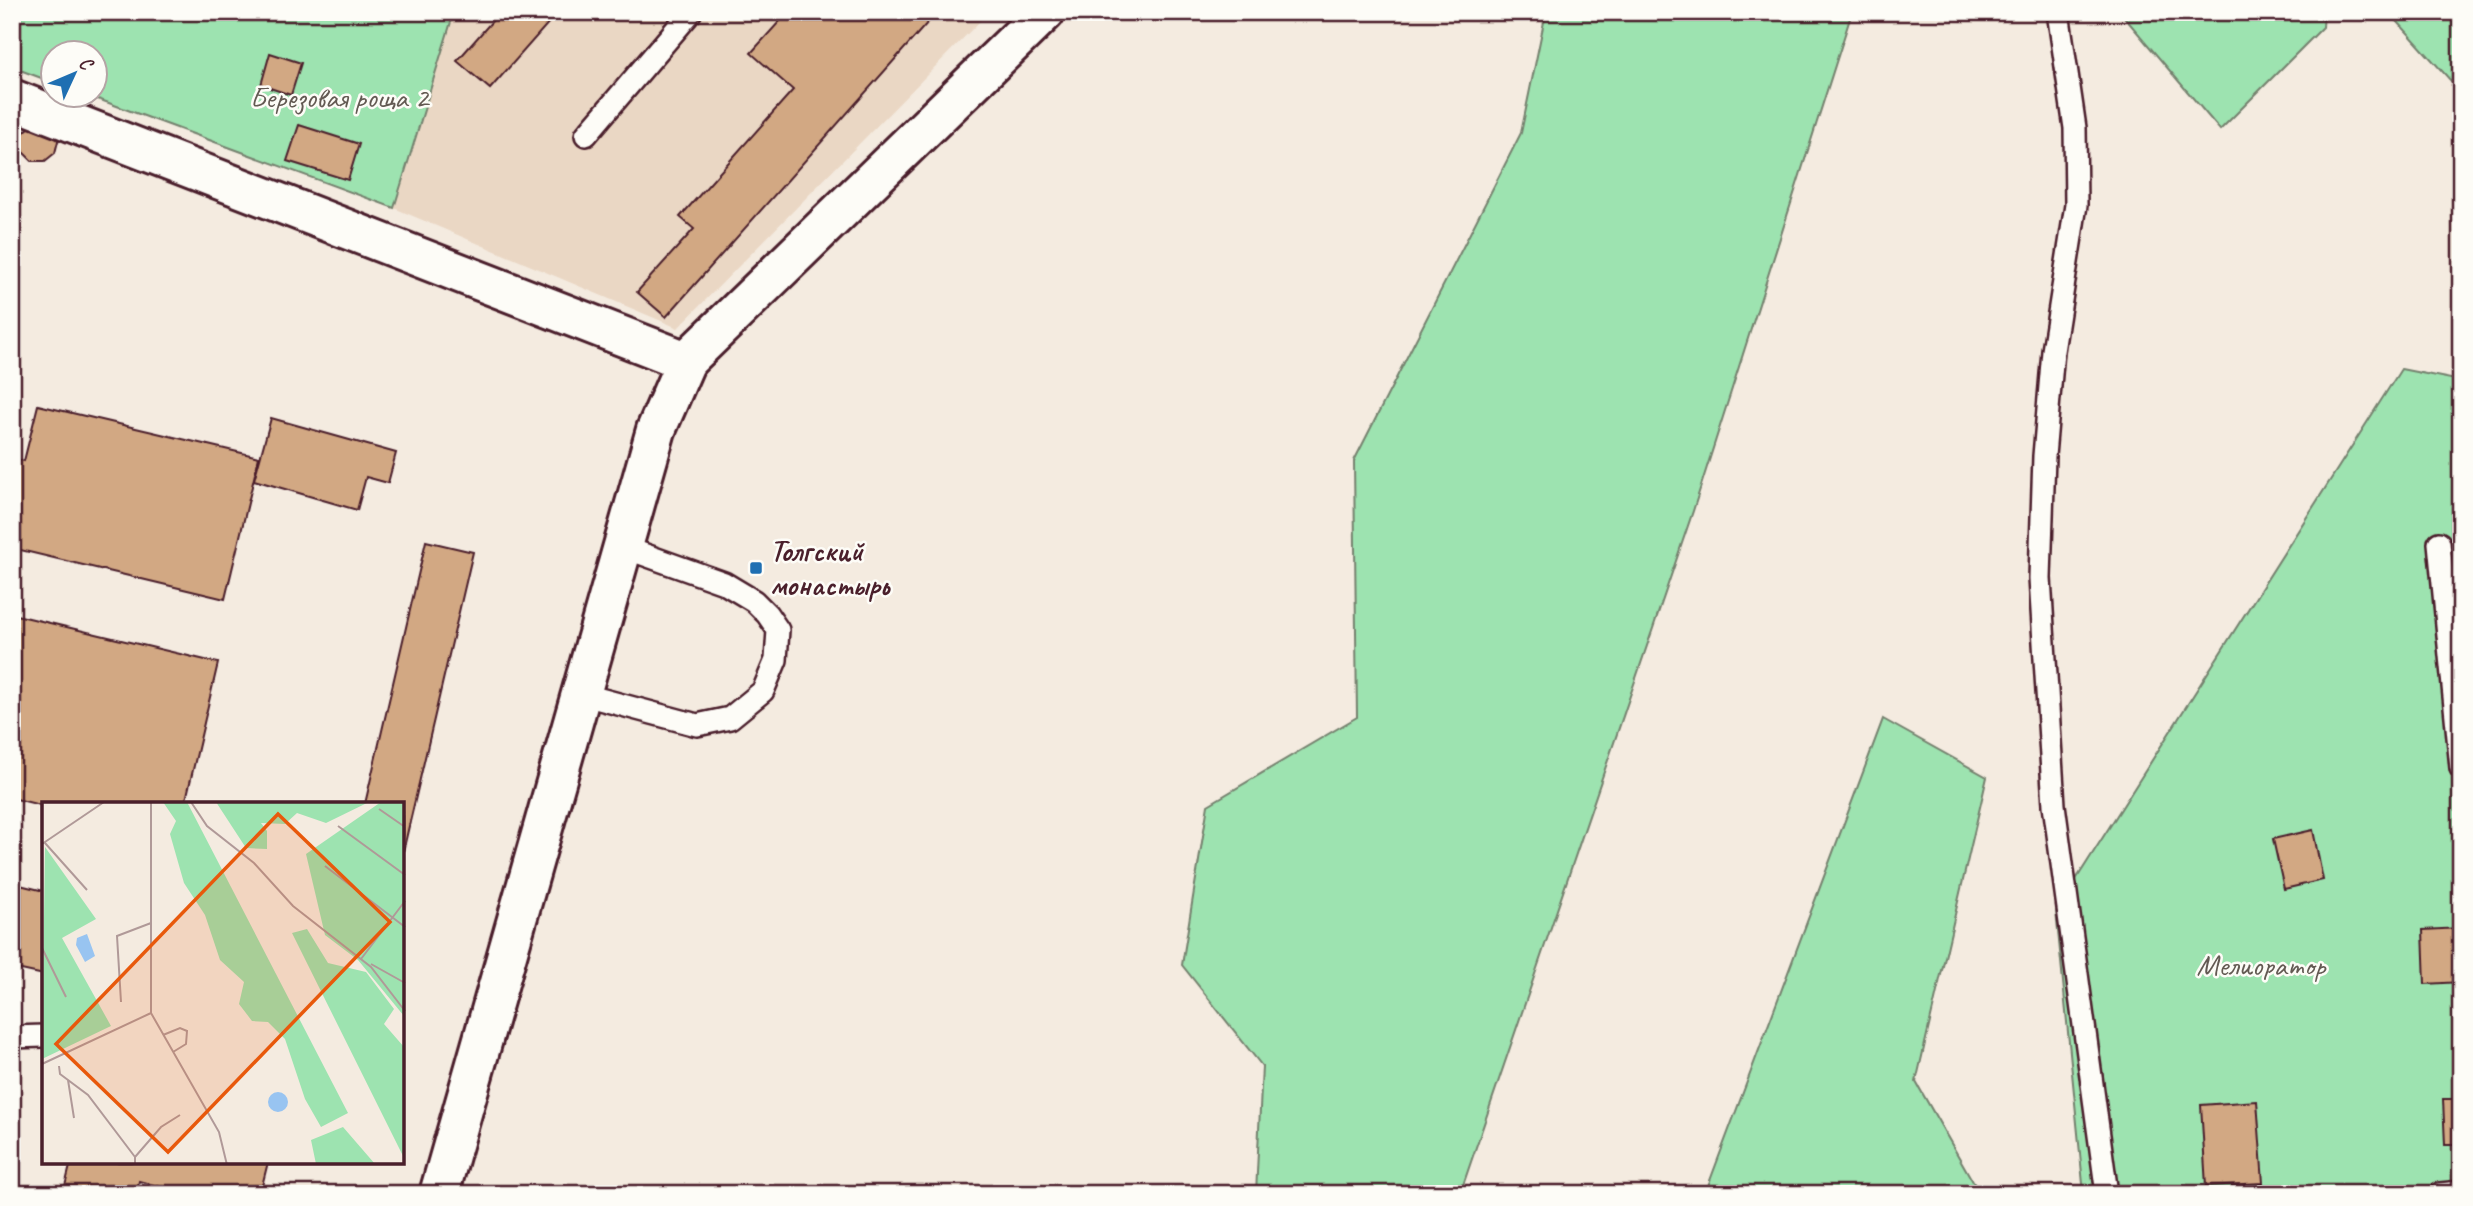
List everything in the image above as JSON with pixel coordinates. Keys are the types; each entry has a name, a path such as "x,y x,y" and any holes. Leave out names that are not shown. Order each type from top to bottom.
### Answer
{"street":[{"path":"439,1194 656,430 686,361 1045,12"},
{"path":"12,99 686,361"}],"lane":[{"path":"586,135 691,12"},
{"path":"2058,12 2075,128 2076,205 2053,351 2044,456 2040,578 2054,805 2107,1194"},
{"path":"2439,543 2461,768"},
{"path":"581,694 697,725 730,718 763,691 776,660 778,630 754,601 724,583 623,547"},
{"path":"12,1037 42,1036"},
{"path":"2441,1194 2461,1192"}],"shaded area":[{"path":"454,12 989,12 678,328 394,208"}],"green space":[{"name":"Березовая роща 2","path":"12,12 454,12 394,208 108,103 108,38 38,38 38,77 12,67"},
{"path":"1546,12 1852,12 1693,511 1460,1194 1256,1194 1262,1066 1182,965 1208,805 1357,717 1354,461 1521,133"},
{"path":"2120,12 2324,12 2323,27 2220,130"},
{"path":"2389,12 2461,12 2461,91 2460,91"},
{"name":"Мелиоратор","path":"2401,369 2461,381 2461,1194 2084,1194 2056,911"},
{"path":"1883,719 1987,777 1916,1082 1980,1194 1705,1194"}],"building":[{"path":"500,12 558,12 490,89 457,61"},
{"path":"788,12 937,12 666,317 637,292 694,229 680,217 793,90 751,53"},
{"path":"270,53 301,63 291,95 261,85"},
{"path":"299,125 359,144 348,180 287,161"},
{"path":"31,126 56,135 58,141 55,153 45,161 32,161 23,152 20,140 22,134"},
{"path":"38,405 259,457 225,599 12,548 12,458 24,461"},
{"path":"271,418 396,453 388,483 366,477 357,510 254,480"},
{"path":"426,541 473,552 404,847 404,802 365,802"},
{"path":"12,614 218,663 185,802 42,802 42,806 12,798"},
{"path":"2313,830 2323,880 2284,889 2273,839"},
{"path":"12,883 42,890 42,975 12,968"},
{"path":"2461,928 2461,982 2425,984 2423,930"},
{"path":"2443,1099 2461,1099 2461,1145 2445,1145"},
{"path":"2257,1101 2263,1183 2206,1186 2201,1105"},
{"path":"70,1164 268,1164 260,1194 187,1194 139,1181 136,1194 63,1194"}],"place":[{"name":"Толгский монастырь","path":"756,568"}]}
